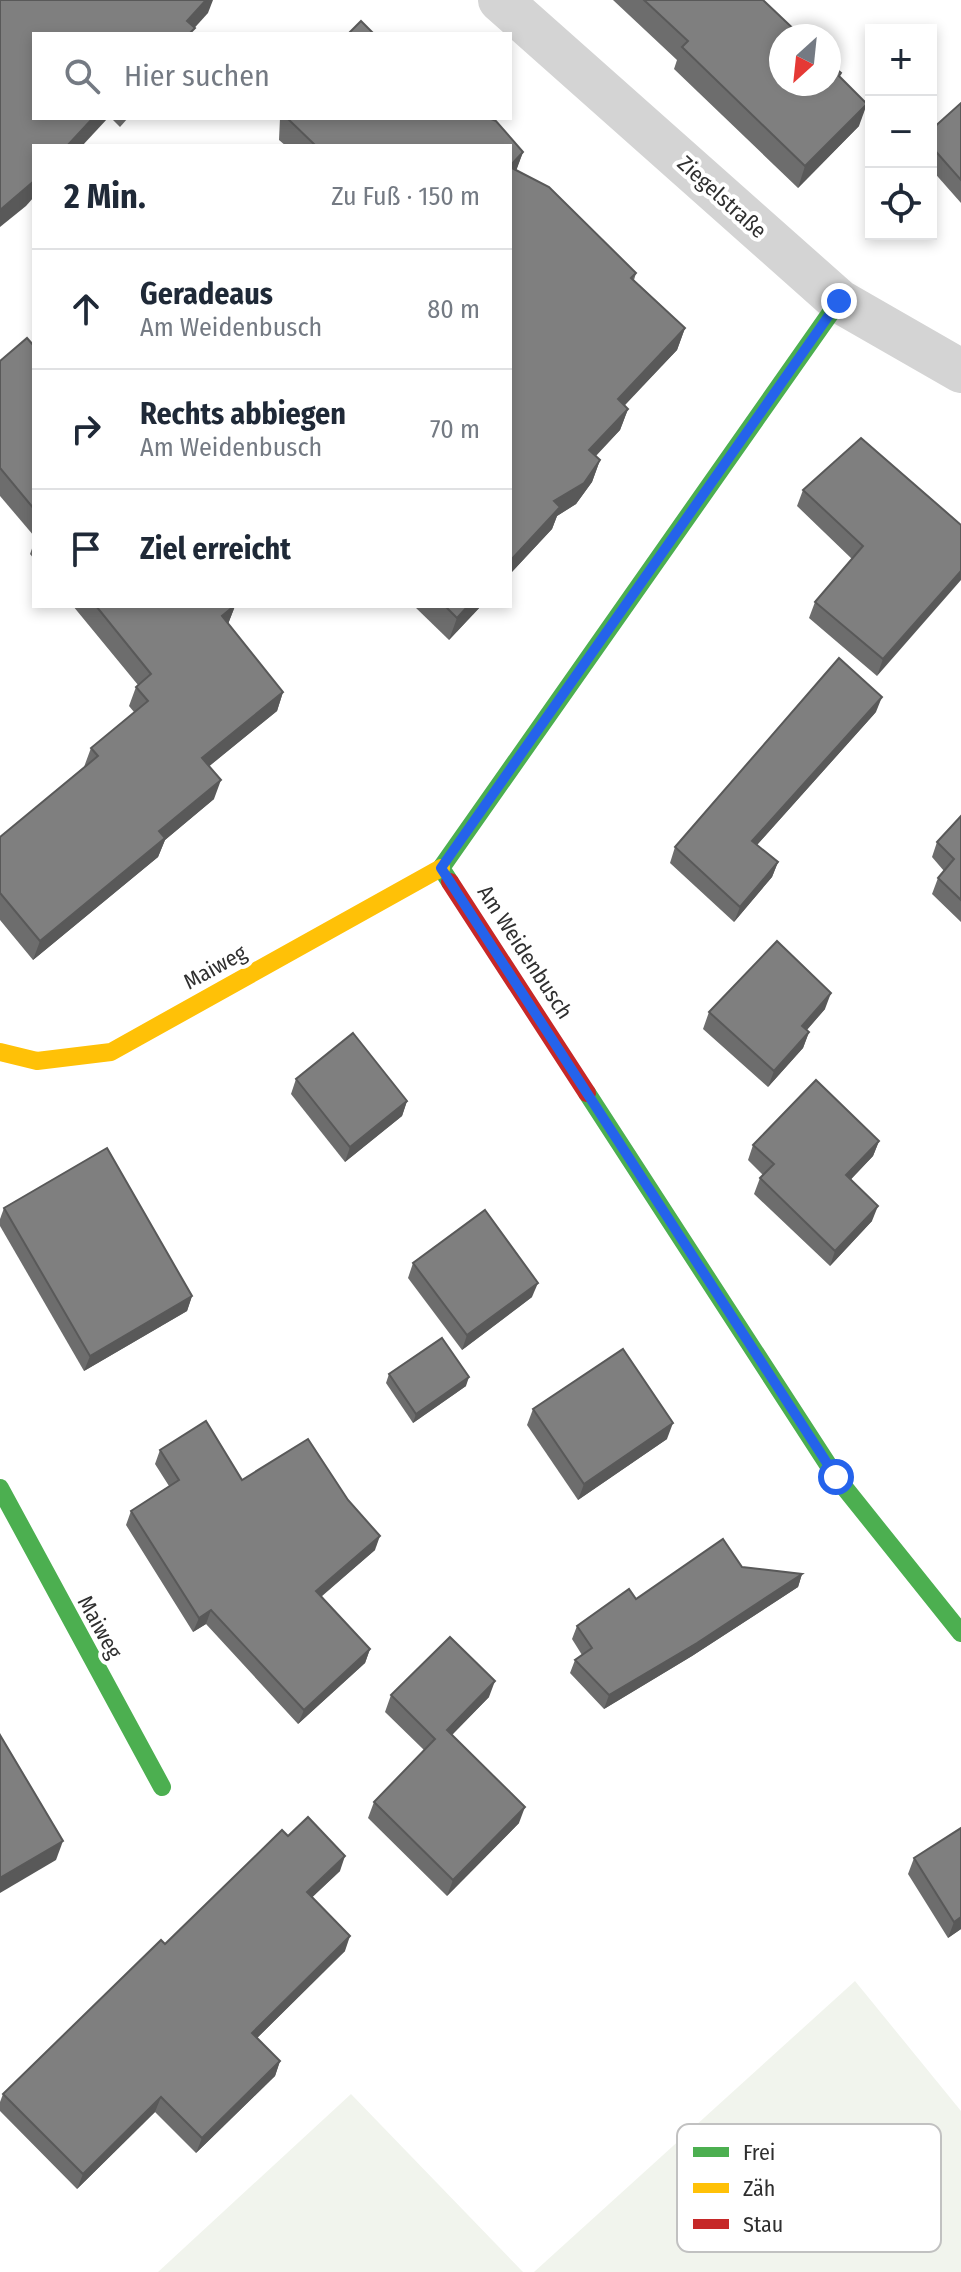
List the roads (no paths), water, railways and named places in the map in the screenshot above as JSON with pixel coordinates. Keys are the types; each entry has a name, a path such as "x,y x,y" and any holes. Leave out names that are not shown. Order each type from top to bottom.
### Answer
{"street":[{"name":"Ziegelstraße","path":"500,0 839,301 961,371"},
{"path":"441,868 839,301"},
{"name":"Maiweg","path":"0,1052 37,1061 111,1052 441,868"},
{"name":"Am Weidenbusch","path":"441,868 836,1477 961,1633"},
{"name":"Maiweg","path":"0,1488 162,1787"}]}
